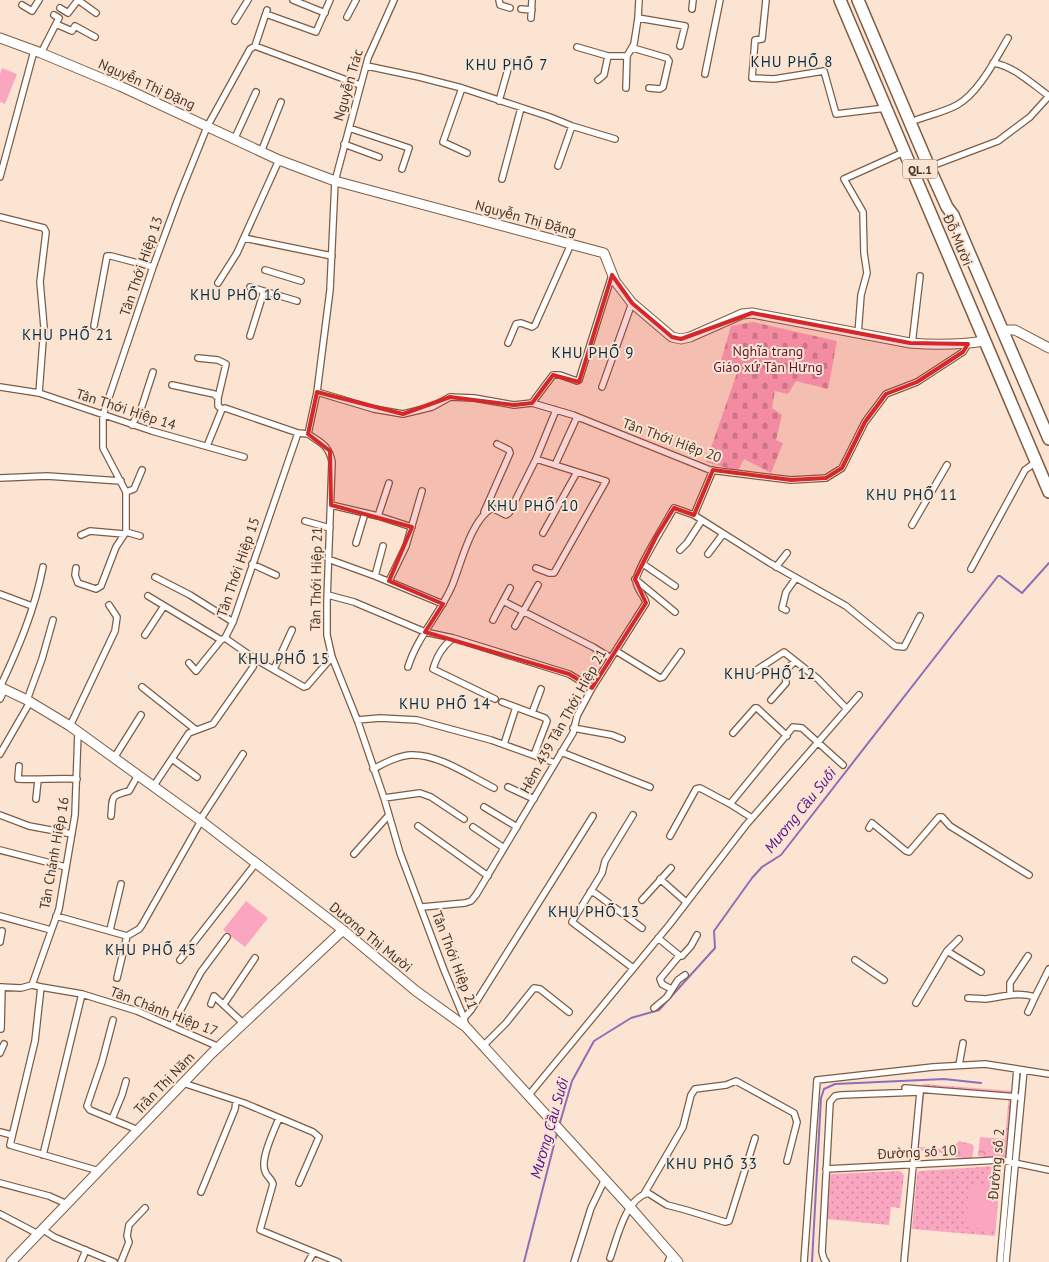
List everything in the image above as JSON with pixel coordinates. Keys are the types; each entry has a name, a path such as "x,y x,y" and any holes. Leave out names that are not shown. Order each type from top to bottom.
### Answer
{"highway":[{"name":"Đỗ Mười","path":"840,0 986,340 1041,464 1049,474"},
{"name":"Đỗ Mười","path":"847,0 938,212 938,220 1049,492"},
{"name":"Đỗ Mười","path":"858,0 932,166"},
{"name":"Đỗ Mười","path":"866,0 916,120 947,207 953,215 1049,431"},
{"name":"Đỗ Mười","path":"1004,331 1049,439"}],"street":[{"path":"22,4 32,11 39,0"},
{"path":"60,8 68,13 78,0 96,13"},
{"path":"235,21 248,0"},
{"path":"293,0 325,13 330,0"},
{"path":"348,17 356,0"},
{"name":"Nguyễn Trác","path":"335,181 371,49 394,0"},
{"path":"499,0 500,5 510,8"},
{"path":"531,18 532,0"},
{"path":"626,88 627,56 633,48 639,0"},
{"path":"692,9 693,0"},
{"path":"705,74 720,0"},
{"path":"766,0 762,39 755,40 752,78 774,79 824,71 836,114 886,108"},
{"path":"521,9 532,10"},
{"name":"Tân Thới Hiệp 13","path":"126,492 103,448 103,415 152,267 207,127 250,49 255,46 266,12 316,32 325,13"},
{"path":"0,177 37,52 59,18 54,15"},
{"path":"638,18 685,26 680,46"},
{"path":"56,24 72,31 76,26 95,36"},
{"name":"Nguyễn Thị Đặng","path":"0,38 120,86 279,160 335,181 604,253 612,275 632,303 672,336 681,339 690,337 742,314 752,313 912,344 936,346 968,344 986,340"},
{"path":"916,120 958,104 970,94 993,63 1008,38"},
{"path":"255,46 360,86"},
{"path":"577,48 608,56 627,56"},
{"path":"633,48 667,58 669,61 663,87 660,89 649,88"},
{"path":"598,80 604,75 608,56"},
{"path":"499,100 510,62"},
{"path":"932,166 998,142 1030,117 1049,96 1013,69 993,63"},
{"path":"366,66 462,88 615,139"},
{"path":"462,88 443,142 467,153"},
{"path":"234,140 256,92"},
{"path":"261,152 281,102"},
{"path":"502,179 521,108"},
{"path":"558,166 572,126"},
{"path":"349,128 409,148 402,169"},
{"path":"344,144 379,157"},
{"path":"858,334 862,295 868,273 864,253 863,212 844,179 904,152"},
{"path":"218,283 237,253 279,160"},
{"path":"198,358 218,360 226,364 218,398 218,406 222,409 225,408 298,433 308,434 317,392 330,290 335,181"},
{"path":"0,217 44,228 46,232 40,282 44,327 39,392"},
{"path":"244,238 332,256"},
{"path":"508,343 516,324 521,323 532,327 535,325 571,244"},
{"path":"94,326 107,256 152,267"},
{"path":"265,270 301,281"},
{"path":"532,403 553,375 560,374 577,381 579,380 612,275"},
{"path":"912,344 920,276"},
{"path":"250,287 297,300"},
{"path":"250,336 264,292"},
{"path":"602,387 632,303"},
{"path":"1004,331 1015,330 1049,348"},
{"name":"Tân Thới Hiệp 20","path":"317,392 374,409 403,414 432,407 450,397 474,398 514,405 532,403 577,417 713,470 791,480 826,478 842,468 872,411 886,394 917,382 963,352 968,344"},
{"path":"132,425 142,406 153,372"},
{"path":"172,385 214,394 218,398"},
{"name":"Tân Thới Hiệp 14","path":"0,387 39,392 132,425 244,458"},
{"path":"207,446 222,409"},
{"path":"484,513 492,508 506,515 509,513 536,459 556,410"},
{"path":"555,465 577,417"},
{"name":"Tân Thới Hiệp 15","path":"298,433 233,622 223,639 304,687 307,686 332,657"},
{"name":"Tân Thới Hiệp 21","path":"308,434 330,451 332,462 327,635 332,657 357,720 384,798 400,853 422,907 444,970 466,1022"},
{"path":"408,667 412,654 452,587 466,546 484,513 510,453 509,450 497,444"},
{"path":"536,459 606,481 554,573 536,568"},
{"path":"971,569 1025,470 1036,462"},
{"path":"912,526 947,465"},
{"path":"76,568 75,575 78,583 96,589 101,586 116,547 125,533 126,492 134,489 142,470"},
{"path":"694,515 713,470"},
{"path":"543,533 577,472"},
{"path":"0,478 47,476 121,481"},
{"path":"378,516 389,483"},
{"path":"389,582 406,546 422,491"},
{"path":"330,505 378,516 412,527"},
{"path":"675,612 636,579 656,537 674,508 694,515 776,567 846,606 895,646 904,647 920,616"},
{"path":"356,542 365,513"},
{"path":"680,550 687,543 702,520"},
{"path":"305,521 330,528"},
{"path":"81,535 90,531 140,536"},
{"path":"708,554 723,534"},
{"path":"374,576 383,546"},
{"path":"776,567 787,554"},
{"path":"328,559 443,604"},
{"path":"252,564 276,575"},
{"path":"643,564 675,586"},
{"path":"0,698 38,589 43,568"},
{"path":"155,576 233,622"},
{"path":"786,610 782,608 786,592 796,578"},
{"name":"Hẻm 439 Tân Thới Hiệp 21","path":"422,907 471,901 488,876 573,733 577,716 592,688 646,602 637,587 636,579"},
{"path":"515,626 538,585"},
{"path":"493,620 510,588"},
{"path":"0,594 32,606"},
{"path":"328,595 354,602 425,632 452,638 569,674 592,688"},
{"path":"148,596 223,639 196,671 189,663"},
{"path":"503,601 611,658"},
{"path":"70,726 115,631 117,617 109,605"},
{"path":"145,635 164,606"},
{"path":"0,754 28,701 53,620"},
{"path":"274,669 292,630"},
{"path":"452,638 438,654 433,669 496,699"},
{"path":"616,651 660,678 663,677 681,652"},
{"path":"755,671 784,652 818,679 847,709"},
{"path":"153,787 189,733 214,724 253,667 255,659"},
{"path":"771,700 786,683 785,671 795,661"},
{"path":"142,686 196,730"},
{"name":"Dương Thị Mười","path":"2,688 70,726 200,820 343,930 416,991 466,1022 483,1046 630,1207 669,1258 678,1262"},
{"path":"532,713 541,690"},
{"path":"528,1096 658,938 752,818 859,695"},
{"path":"502,702 545,718 547,721 534,756"},
{"path":"504,744 516,708"},
{"path":"733,733 757,708 786,736"},
{"path":"114,758 141,715"},
{"path":"357,720 380,718 417,720 504,744 555,763"},
{"path":"730,804 793,727 802,728 843,765"},
{"path":"573,728 612,735 622,739"},
{"name":"Tân Chánh Hiệp 16","path":"32,985 56,916 72,834 75,815 78,732"},
{"path":"561,752 650,787"},
{"path":"117,978 127,936 139,929 200,820 243,754"},
{"path":"373,769 391,760 410,755 431,756 494,788"},
{"path":"172,759 197,776"},
{"path":"19,766 18,780 77,779"},
{"path":"111,816 112,798 115,794 129,791 138,776"},
{"path":"36,799 38,780"},
{"path":"508,787 534,799"},
{"path":"670,836 696,789 700,788 752,818"},
{"path":"384,798 420,792 464,819"},
{"path":"484,807 517,827"},
{"path":"0,814 29,826 72,834"},
{"path":"633,815 605,861 602,873 572,922 633,968"},
{"path":"354,854 388,816"},
{"path":"466,1022 593,816"},
{"path":"869,828 872,823 909,852 942,817 950,826 1029,875"},
{"path":"418,826 488,876"},
{"path":"473,827 504,848"},
{"path":"0,850 66,867"},
{"path":"180,960 256,863"},
{"path":"642,900 670,868"},
{"path":"660,879 686,902"},
{"path":"110,930 121,884"},
{"path":"590,892 596,893 642,928"},
{"path":"0,916 51,930"},
{"path":"56,916 127,936"},
{"name":"Trần Thị Năm","path":"11,1262 220,1046 343,930"},
{"path":"0,942 2,932"},
{"path":"671,989 662,984 660,979 679,956 682,956 691,946 697,935"},
{"path":"172,1026 201,972 227,937"},
{"path":"658,938 679,956"},
{"path":"916,1003 947,951 959,939"},
{"path":"947,951 981,972"},
{"path":"1010,995 1010,983 1028,956"},
{"path":"224,1004 255,958"},
{"path":"855,960 884,980"},
{"path":"1028,1012 1049,970"},
{"path":"654,1008 667,997 678,980 685,975"},
{"path":"1,1029 1,987 21,988 32,985 41,987 35,1041 10,1145 99,1171"},
{"name":"Tân Chánh Hiệp 17","path":"41,987 82,994 137,1011 220,1046"},
{"path":"483,1046 506,1023 534,988 540,989 569,1012"},
{"path":"43,1155 82,994"},
{"path":"968,998 984,999 1010,995 1035,997"},
{"path":"211,1004 214,996 244,1024"},
{"path":"113,1020 102,1062 87,1106 90,1110 138,1130"},
{"path":"959,1065 963,1043"},
{"path":"0,1053 4,1044"},
{"path":"804,1262 818,1080 985,1064 1049,1074"},
{"name":"Đường số 2","path":"1000,1262 1006,1224 1020,1069"},
{"path":"112,1119 126,1081"},
{"path":"610,1258 624,1218 630,1207 644,1194 683,1127 691,1095 696,1089 726,1085 736,1081 794,1113 797,1122 787,1161"},
{"path":"183,1083 279,1118 313,1132 319,1137 299,1183"},
{"path":"905,1088 1018,1097"},
{"path":"825,1260 822,1252 830,1102 840,1096 920,1092 904,1262"},
{"path":"201,1192 235,1109 236,1101"},
{"path":"279,1118 263,1160 265,1172 273,1181 273,1184 260,1230 338,1262"},
{"path":"0,1132 12,1135"},
{"path":"644,1194 648,1193 667,1205 725,1222 730,1221 754,1138"},
{"name":"Đường số 10","path":"826,1168 1000,1160 1049,1170"},
{"path":"574,1262 591,1208 605,1179"},
{"path":"0,1183 49,1196 67,1204"},
{"path":"121,1262 129,1242 127,1236 130,1225 145,1208"},
{"path":"0,1214 114,1262"},
{"name":"Đường số 2","path":"1006,1224 1006,1262"},
{"path":"81,1262 86,1250"},
{"path":"308,1262 314,1252"}],"highlighted area":[{"path":"612,275 632,303 672,337 681,339 752,313 910,343 968,344 963,352 917,382 886,394 865,422 842,468 826,478 791,480 713,470 694,515 674,508 656,537 635,579 646,603 592,688 569,674 425,632 443,604 389,581 412,527 331,505 330,451 308,434 317,392 403,414 450,397 514,405 532,403 553,375 579,382"}],"green space":[{"path":"2,68 17,74 5,104 0,102 0,74"},
{"name":"Nghĩa trang Giáo xứ Tân Hưng","path":"753,322 837,341 828,389 796,381 788,394 775,391 772,408 782,415 776,440 783,443 771,473 744,459 738,471 706,462 738,370 720,364 731,326"},
{"path":"246,901 268,918 245,947 223,930"},
{"path":"923,1084 1013,1091 1007,1159 978,1156 980,1137 1005,1139 1009,1094 925,1087 919,1147 952,1150 951,1154 916,1150"},
{"path":"959,1141 972,1144 974,1147 972,1159 955,1157 954,1146"},
{"path":"997,1166 1001,1170 995,1236 912,1229 917,1174 919,1171"},
{"path":"900,1171 904,1175 900,1208 891,1207 889,1225 827,1219 829,1178 831,1174"},
{"path":"969,1185 996,1187 993,1229 966,1227"}],"waterway":[{"name":"Mương Cầu Suối","path":"559,1126 572,1081 594,1041 631,1018 659,1010 715,948 714,931 752,878 762,867 781,855 998,576 1022,593 1049,563"},
{"path":"812,1262 821,1098 824,1089 835,1084 944,1079 981,1083"},
{"name":"Mương Cầu Suối","path":"524,1262 557,1133"}],"district":[{"name":"KHU PHỐ 8","path":"792,61"},
{"name":"KHU PHỐ 7","path":"507,64"},
{"name":"KHU PHỐ 16","path":"236,294"},
{"name":"KHU PHỐ 21","path":"68,334"},
{"name":"KHU PHỐ 9","path":"593,352"},
{"name":"KHU PHỐ 11","path":"912,494"},
{"name":"KHU PHỐ 10","path":"533,505"},
{"name":"KHU PHỐ 15","path":"284,658"},
{"name":"KHU PHỐ 12","path":"770,673"},
{"name":"KHU PHỐ 14","path":"445,703"},
{"name":"KHU PHỐ 13","path":"594,911"},
{"name":"KHU PHỐ 45","path":"151,949"},
{"name":"KHU PHỐ 33","path":"712,1163"}]}
